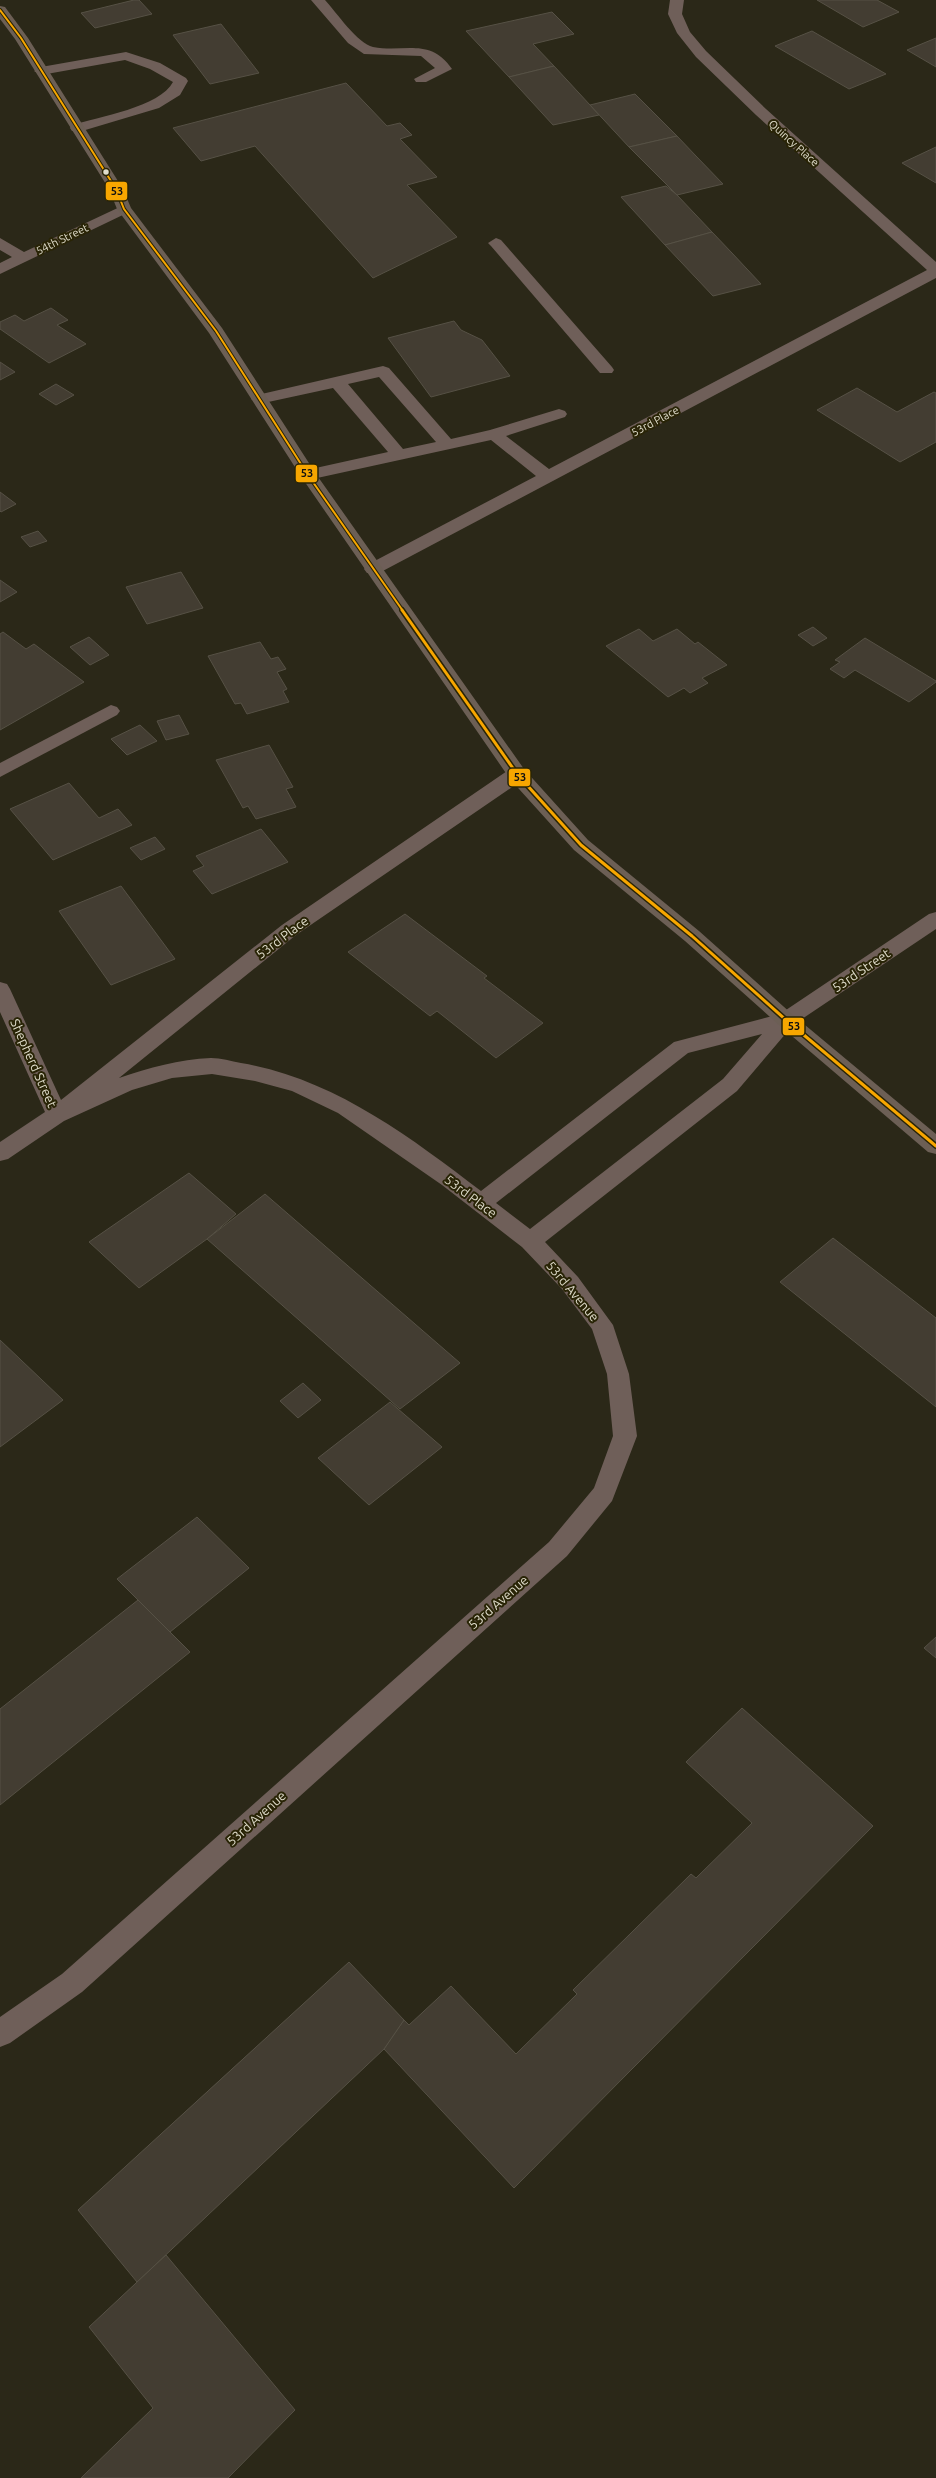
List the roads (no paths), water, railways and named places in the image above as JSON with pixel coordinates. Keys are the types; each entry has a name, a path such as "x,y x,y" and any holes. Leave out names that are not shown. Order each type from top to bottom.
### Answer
{"main road":[{"path":"1,13 41,72 116,189 124,208 216,331 308,475 517,774 581,845 692,936 786,1020 936,1146"}],"street":[{"path":"318,0 353,40 369,51 424,52 445,69 421,79"},
{"name":"Quincy Place","path":"677,0 674,14 684,33 701,54 761,112 936,271"},
{"path":"41,72 126,56 155,66 181,81 175,92 154,105 76,128"},
{"name":"54th Street","path":"0,270 124,208"},
{"path":"496,242 606,370"},
{"path":"0,243 23,258"},
{"name":"53rd Place","path":"373,570 936,271"},
{"path":"259,399 383,371 447,444"},
{"path":"337,382 399,455"},
{"path":"308,475 494,434 559,414"},
{"path":"494,434 548,477"},
{"path":"0,772 111,711"},
{"name":"53rd Place","path":"0,1153 57,1115 289,930 517,774"},
{"name":"53rd Street","path":"786,1020 936,919"},
{"name":"Shepherd Street","path":"0,989 57,1115"},
{"path":"481,1203 681,1047 786,1020"},
{"path":"530,1241 730,1085 786,1020"},
{"name":"53rd Place","path":"57,1115 125,1084 172,1070 212,1066 255,1073 298,1085 345,1106 481,1203 530,1241"},
{"name":"53rd Avenue","path":"0,2034 72,1983 558,1549 604,1494 625,1436 618,1374 602,1325 570,1282 530,1241"}]}
